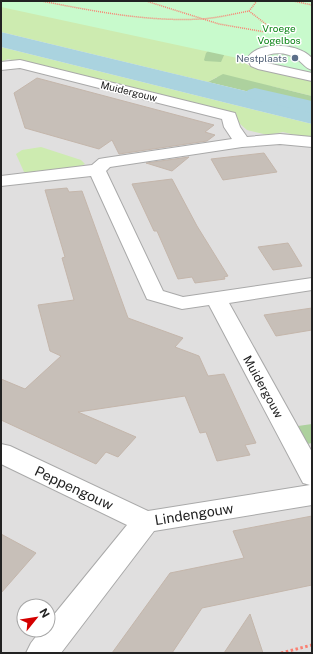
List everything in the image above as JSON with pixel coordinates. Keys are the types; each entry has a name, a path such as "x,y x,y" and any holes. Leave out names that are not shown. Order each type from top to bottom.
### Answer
{"street":[{"path":"312,66 299,54 288,51 267,51 258,54 254,58 256,62 263,66 312,77"},
{"name":"Muidergouw","path":"1,66 20,64 228,116 232,127 242,142"},
{"path":"1,182 97,170 105,163 242,142 280,139 312,142"},
{"path":"97,170 154,294 182,302 312,284"},
{"name":"Muidergouw","path":"215,297 312,476"},
{"name":"Peppengouw","path":"1,453 146,522"},
{"name":"Lindengouw","path":"42,653 146,522 312,495"}],"path":[{"path":"41,1 107,14 146,19 172,20 203,19 250,11 258,1"},
{"path":"146,1 219,24 279,34 250,11"},
{"path":"293,1 312,6"},
{"path":"281,653 312,645"}],"shaded area":[{"path":"1,48 312,131 312,653 1,653"}],"green space":[{"path":"1,1 44,1 225,53 242,55 241,61 252,67 312,81 312,96 275,87 217,77 208,82 1,32"},
{"name":"Vroege Vogelbos","path":"1,1 312,1 312,74 1,7"},
{"path":"215,44 225,53 221,62 205,61 206,53"},
{"path":"1,47 312,124 312,139 283,132 268,135 247,130 232,117 8,59 1,62"},
{"path":"223,74 312,96 312,107 208,82"},
{"path":"41,147 81,160 85,164 63,171 24,172 16,154 22,150"},
{"path":"312,424 312,443 307,444 298,426"}],"water":[{"path":"1,32 312,107 312,124 1,47"}],"building":[{"path":"37,78 214,125 205,132 215,135 207,141 119,154 112,140 99,149 25,128 14,93"},
{"path":"264,153 277,172 223,180 211,159"},
{"path":"189,157 172,171 146,163"},
{"path":"172,179 197,226 228,276 224,277 225,279 195,283 192,277 178,279 157,231 154,231 132,184"},
{"path":"67,188 69,192 82,191 128,318 183,338 175,347 199,356 208,376 224,374 256,443 245,445 250,455 217,461 206,432 200,433 185,396 78,412 136,437 118,457 106,452 96,464 1,420 1,379 25,389 61,356 50,351 38,305 74,300 62,258 65,257 45,190"},
{"path":"288,243 302,266 273,270 258,247"},
{"path":"312,308 312,330 276,336 264,315"},
{"path":"312,516 312,585 202,608 172,653 112,653 170,573 244,558 233,531"},
{"path":"1,534 36,553 1,593"},
{"path":"250,614 263,653 224,653"}],"waterway":[{"path":"255,94 312,107"}],"place":[{"name":"Nestplaats","path":"295,58"}]}
